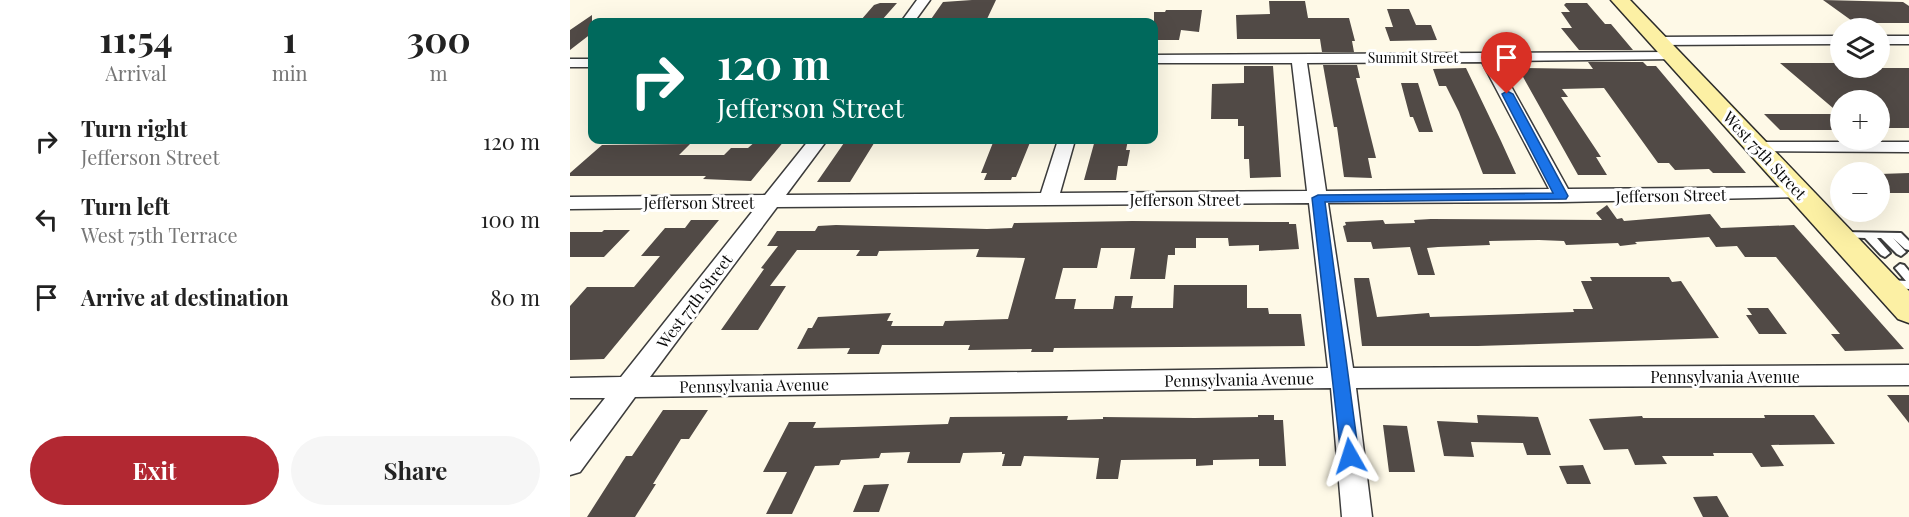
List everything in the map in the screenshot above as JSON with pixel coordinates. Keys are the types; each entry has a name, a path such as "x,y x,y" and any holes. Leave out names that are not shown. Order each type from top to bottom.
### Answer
{"main road":[{"name":"West 75th Street","path":"1620,0 1839,235 1898,279 1909,310"}],"street":[{"path":"910,18 924,0"},
{"path":"1890,40 1909,40"},
{"name":"Summit Street","path":"1158,58 1487,57 1830,41"},
{"path":"1487,57 1562,196"},
{"path":"1299,58 1342,378 1357,517"},
{"path":"570,63 588,63"},
{"name":"West 77th Street","path":"570,463 815,144"},
{"path":"1049,200 1065,144"},
{"path":"1757,147 1909,147"},
{"name":"Jefferson Street","path":"570,204 1800,193"},
{"name":"Pennsylvania Avenue","path":"570,388 1342,378 1909,375"}],"lane":[{"path":"1839,235 1897,235 1905,250"},
{"path":"1868,235 1885,253"},
{"path":"1898,279 1909,278"}],"building":[{"path":"996,0 987,18 932,18 943,2"},
{"path":"1823,0 1903,2 1909,6 1909,23 1890,23 1890,18 1848,18"},
{"path":"1269,1 1305,1 1308,18 1349,18 1355,41 1352,41 1354,52 1322,52 1320,39 1237,39 1236,15 1270,14"},
{"path":"897,3 884,18 863,18 874,5"},
{"path":"1566,3 1587,3 1605,24 1611,24 1633,50 1579,50 1561,28 1572,28 1561,12 1570,12 1564,5"},
{"path":"1387,9 1409,9 1416,25 1431,25 1437,40 1390,41 1385,27 1393,27"},
{"path":"1166,10 1202,10 1199,32 1181,30 1179,40 1158,40 1158,18 1154,18 1154,12 1165,12"},
{"path":"592,15 592,18 588,18 588,36 570,50 570,30"},
{"path":"1588,62 1643,62 1647,66 1656,66 1746,173 1713,173 1709,169 1675,170 1669,163 1658,163 1604,88 1562,89 1568,97 1561,97 1601,157 1596,157 1607,175 1578,175 1518,68 1593,69"},
{"path":"1780,63 1830,63 1830,78 1890,78 1890,68 1909,68 1909,128 1890,128 1890,90 1830,90 1830,106"},
{"path":"1323,65 1357,65 1360,78 1356,78 1376,158 1368,158 1372,178 1344,177 1337,127 1334,127"},
{"path":"1244,66 1273,66 1281,177 1250,178 1249,159 1244,159 1244,126 1238,126 1238,119 1211,119 1212,84 1244,83"},
{"path":"1466,68 1516,174 1483,174 1459,112 1446,86 1439,86 1433,69"},
{"path":"1401,83 1418,83 1433,132 1419,132 1413,117 1410,117"},
{"path":"1764,114 1830,114 1830,130 1780,130"},
{"path":"690,144 679,155 724,155 731,148 748,148 752,144 782,144 751,181 703,179 706,176 570,176 570,173 602,145"},
{"path":"843,144 874,144 850,182 817,182"},
{"path":"992,144 1029,144 1016,177 1012,177 1011,180 984,180 987,173 981,173"},
{"path":"1094,144 1127,144 1126,150 1130,150 1127,166 1118,166 1116,180 1084,180"},
{"path":"1909,173 1909,193 1890,193 1890,174"},
{"path":"1607,205 1617,219 1622,218 1624,221 1710,214 1721,228 1794,225 1904,349 1845,351 1831,334 1840,334 1776,257 1745,257 1737,246 1716,247 1709,237 1635,242 1637,244 1620,246 1618,243 1566,245 1564,241 1539,240 1489,241 1490,245 1427,248 1435,275 1418,275 1410,247 1373,249 1371,242 1347,242 1343,226 1346,225 1345,222 1383,220 1385,224 1415,223 1414,220 1431,219 1602,220 1596,213"},
{"path":"691,220 719,220 604,359 570,360 570,306 587,287 634,287 660,256 641,256 665,228 685,228"},
{"path":"1289,222 1289,224 1296,224 1299,249 1259,251 1259,245 1229,246 1228,238 1196,238 1196,248 1175,248 1175,255 1168,255 1165,279 1130,279 1135,248 1101,248 1097,268 1063,268 1055,299 1076,299 1074,309 1113,309 1115,296 1133,296 1131,308 1173,308 1174,285 1247,285 1247,308 1268,308 1269,314 1301,314 1305,346 1054,348 1053,352 1031,352 1032,349 968,350 970,345 882,345 879,354 847,354 850,348 797,349 808,328 812,328 818,317 891,313 887,321 893,321 891,326 943,326 945,321 1008,319 1025,258 976,257 979,249 879,251 877,256 856,256 860,250 797,250 770,286 786,286 758,330 721,330 778,246 767,246 777,231 815,231 818,226 836,225 987,229 1012,228 1014,223"},
{"path":"604,230 630,230 604,257 570,257 570,232 602,232"},
{"path":"1590,277 1669,277 1672,282 1681,281 1719,338 1478,346 1362,346 1354,278 1369,278 1377,317 1429,313 1430,317 1574,312 1573,309 1593,309 1581,281 1592,281"},
{"path":"1747,308 1768,308 1787,334 1759,334 1746,315 1752,315"},
{"path":"1887,395 1909,395 1909,423"},
{"path":"663,410 708,410 689,439 681,439 635,517 587,517 626,456 632,456"},
{"path":"1258,415 1274,415 1274,420 1283,420 1286,466 1259,466 1259,459 1213,460 1213,465 1196,466 1196,459 1121,460 1118,479 1096,479 1099,458 1024,456 1021,466 1002,466 1005,454 1002,452 963,453 960,463 907,463 910,452 881,453 879,458 841,460 839,465 815,466 792,514 766,514 787,472 763,472 789,422 816,422 813,428 948,424 950,417 1068,416 1067,420 1103,419 1103,417 1195,418 1258,417"},
{"path":"1477,415 1538,417 1551,455 1527,455 1523,443 1471,442 1474,457 1444,456 1437,421 1478,423"},
{"path":"1764,415 1814,415 1835,444 1771,445 1784,466 1761,467 1752,453 1662,456 1667,464 1635,465 1628,449 1604,450 1589,419 1642,416 1643,418 1765,418"},
{"path":"1383,425 1407,426 1415,472 1389,472"},
{"path":"1583,465 1591,484 1567,484 1559,466"},
{"path":"889,484 879,512 853,512 864,485"},
{"path":"1717,496 1729,517 1703,517 1693,497"}],"route":[{"path":"1350,456 1318,198 1562,196 1507,94"}]}
